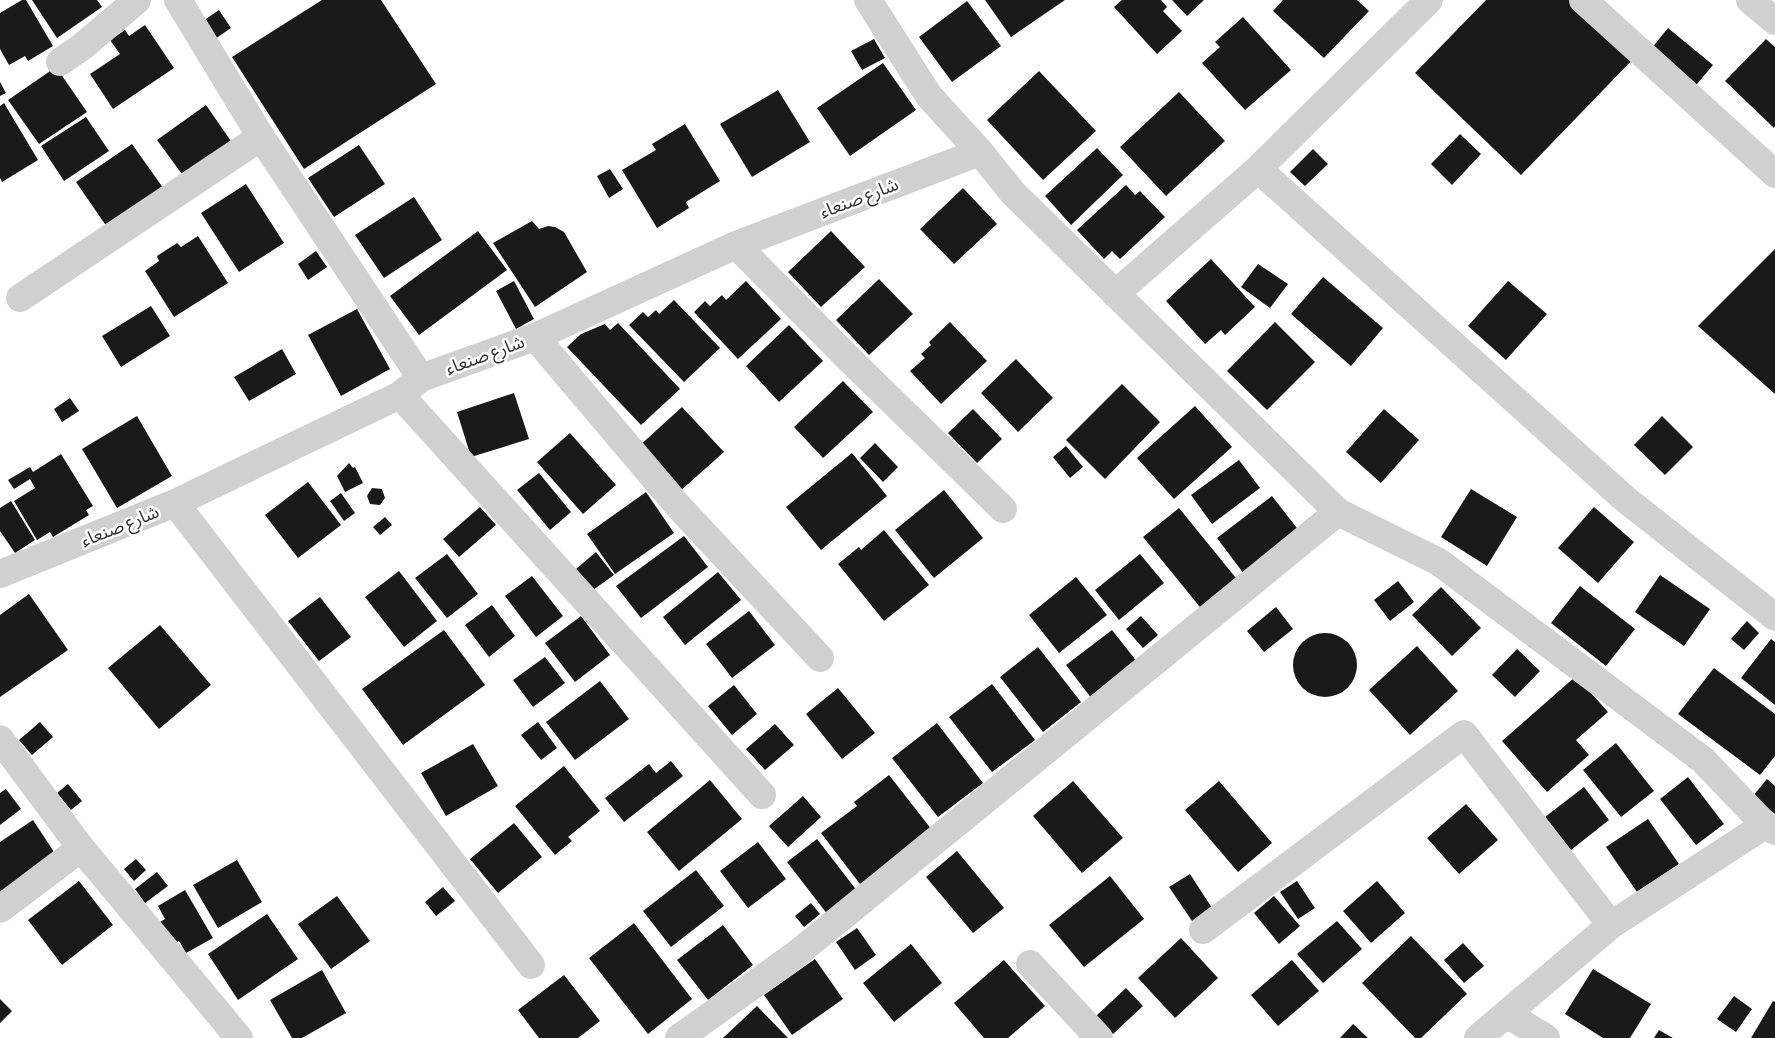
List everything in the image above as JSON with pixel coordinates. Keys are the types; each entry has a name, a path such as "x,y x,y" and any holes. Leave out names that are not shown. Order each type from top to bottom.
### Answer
{"street":[{"path":"60,62 137,0"},
{"path":"178,0 261,137 421,378"},
{"path":"868,0 929,96 980,152 1013,193 1338,512 1439,562 1703,760 1770,828 1611,925 1478,1038"},
{"path":"1115,294 1258,169 1429,0"},
{"path":"1583,0 1775,174"},
{"path":"1750,0 1775,21"},
{"path":"20,298 261,137"},
{"name":"شارع صنعاء","path":"0,574 175,503 400,395 421,378 535,337 736,245 980,152"},
{"path":"1258,169 1625,499 1775,616"},
{"path":"736,245 849,359 1003,509"},
{"path":"535,337 679,507 820,658"},
{"path":"400,395 762,795"},
{"path":"175,503 531,965"},
{"path":"679,1038 794,956 1338,512"},
{"path":"1203,930 1464,734 1611,925"},
{"path":"0,739 81,848 239,1038"},
{"path":"0,909 81,848"},
{"path":"1030,964 1099,1038"},
{"path":"1508,1014 1546,1038"}],"building":[{"path":"22,0 26,0 53,46 28,61 25,56 9,65 0,49 0,13"},
{"path":"32,0 97,0 102,7 57,38"},
{"path":"322,0 381,0 436,84 304,169 232,57"},
{"path":"985,0 1065,0 1011,37"},
{"path":"1122,0 1161,0 1167,7 1163,11 1182,31 1157,54 1114,7"},
{"path":"1172,0 1204,0 1187,16"},
{"path":"1283,0 1357,0 1369,11 1324,58 1273,11"},
{"path":"1486,0 1575,0 1635,57 1521,175 1415,73"},
{"path":"967,1 1001,46 952,82 919,37"},
{"path":"219,10 231,28 215,39 203,21"},
{"path":"1243,17 1291,70 1245,110 1202,63 1220,47 1215,42"},
{"path":"145,25 174,68 113,109 90,74 120,54 110,40 125,30 129,36"},
{"path":"1668,28 1713,65 1692,90 1647,54"},
{"path":"874,39 885,58 862,70 851,51"},
{"path":"1766,39 1775,47 1774,128 1725,81"},
{"path":"883,63 916,110 850,156 817,108"},
{"path":"56,67 87,112 39,144 8,100"},
{"path":"1039,71 1096,131 1043,180 987,120"},
{"path":"0,82 6,93 0,96"},
{"path":"778,90 810,142 752,177 720,124"},
{"path":"1179,92 1225,141 1166,196 1120,147"},
{"path":"4,103 38,160 2,182 0,178 0,106"},
{"path":"206,105 235,147 187,181 157,140"},
{"path":"86,117 109,151 64,181 41,146"},
{"path":"685,124 720,181 686,202 689,208 657,228 622,170 656,150 652,144"},
{"path":"1460,134 1481,154 1452,185 1431,164"},
{"path":"132,144 166,192 109,230 76,182"},
{"path":"359,145 385,184 334,217 308,178"},
{"path":"1097,148 1123,175 1071,225 1045,196"},
{"path":"1313,149 1328,164 1305,186 1290,172"},
{"path":"610,169 623,189 609,198 597,176"},
{"path":"246,184 284,243 239,272 201,213"},
{"path":"1126,185 1135,195 1140,191 1165,217 1120,259 1112,251 1104,259 1077,230"},
{"path":"963,188 997,224 954,264 920,229"},
{"path":"414,197 442,240 384,278 355,235"},
{"path":"532,221 539,229 548,226 555,227 564,232 587,272 535,307 493,243"},
{"path":"478,231 507,270 419,335 390,296"},
{"path":"831,231 865,267 821,307 788,272"},
{"path":"198,236 228,283 174,317 145,271 159,261 157,256 177,243 181,247"},
{"path":"1775,249 1775,394 1698,326"},
{"path":"316,251 327,267 308,280 298,264"},
{"path":"1211,259 1255,307 1225,335 1221,330 1205,344 1166,301"},
{"path":"1258,264 1288,284 1270,308 1241,287"},
{"path":"1323,277 1383,328 1351,366 1291,314"},
{"path":"879,279 913,314 869,355 836,320"},
{"path":"514,281 534,319 516,329 496,291"},
{"path":"746,281 781,319 738,359 694,312 705,301 710,306 722,295 726,300"},
{"path":"1508,281 1547,314 1506,360 1468,326"},
{"path":"674,300 720,348 684,382 629,325 643,312 648,317 656,310 659,314"},
{"path":"151,306 170,336 121,367 102,336"},
{"path":"357,309 390,369 341,396 308,335"},
{"path":"950,322 987,361 941,404 910,371 925,358 921,354 931,345 929,342"},
{"path":"1275,322 1315,362 1267,410 1227,371"},
{"path":"618,323 680,389 641,425 567,347 581,334 605,324 610,330"},
{"path":"789,325 823,361 779,402 746,366"},
{"path":"282,349 296,374 249,401 234,377"},
{"path":"1016,359 1053,398 1018,432 981,393"},
{"path":"843,381 873,412 823,458 794,427"},
{"path":"1122,384 1160,422 1105,479 1066,440"},
{"path":"514,393 529,439 471,457 457,412"},
{"path":"70,398 79,411 62,422 54,409"},
{"path":"1195,406 1232,447 1174,499 1137,458"},
{"path":"682,407 724,452 678,493 637,448"},
{"path":"973,409 1002,439 977,463 948,433"},
{"path":"1384,409 1419,440 1381,483 1346,452"},
{"path":"137,416 172,476 117,508 82,449"},
{"path":"1662,416 1693,447 1665,475 1634,445"},
{"path":"570,433 616,485 583,514 537,462"},
{"path":"875,443 898,467 883,482 860,458"},
{"path":"1066,446 1083,467 1070,478 1053,457"},
{"path":"852,453 887,496 821,550 786,507"},
{"path":"61,454 93,506 86,510 89,515 53,537 50,532 37,540 14,501 35,488 30,479 14,489 8,480 30,467 33,472"},
{"path":"1239,460 1260,488 1212,524 1191,495"},
{"path":"349,463 353,468 355,467 363,483 345,492 337,476"},
{"path":"539,473 571,512 550,530 517,490"},
{"path":"308,482 341,525 298,558 265,515"},
{"path":"372,488 382,489 385,498 380,505 370,504 367,496"},
{"path":"1471,489 1517,517 1487,566 1441,537"},
{"path":"944,490 983,538 934,578 895,530"},
{"path":"646,492 674,533 615,574 587,534"},
{"path":"341,493 355,513 344,521 330,501"},
{"path":"1272,496 1300,532 1244,574 1217,538"},
{"path":"11,501 35,540 15,553 0,531 0,508"},
{"path":"480,507 496,525 459,557 443,539"},
{"path":"1594,507 1634,542 1598,583 1558,548"},
{"path":"1179,508 1240,583 1204,612 1143,537"},
{"path":"385,517 392,525 380,535 373,527"},
{"path":"884,530 929,585 884,621 838,564 859,547 861,550"},
{"path":"684,536 708,567 641,618 616,586"},
{"path":"596,552 614,575 593,590 576,569"},
{"path":"447,554 478,594 447,618 415,578"},
{"path":"1140,554 1164,583 1119,620 1095,590"},
{"path":"399,571 437,621 404,647 365,597"},
{"path":"718,572 741,600 685,645 663,617"},
{"path":"1660,575 1710,609 1684,646 1635,612"},
{"path":"532,576 563,616 536,637 505,596"},
{"path":"1076,577 1107,615 1059,653 1029,615"},
{"path":"1398,581 1414,602 1390,621 1374,600"},
{"path":"1580,586 1635,629 1606,666 1551,623"},
{"path":"1441,587 1481,628 1452,656 1412,615"},
{"path":"29,594 68,650 0,697 0,615"},
{"path":"320,597 351,637 319,661 288,621"},
{"path":"492,605 515,636 489,657 465,625"},
{"path":"1276,607 1293,629 1264,652 1247,631"},
{"path":"749,611 775,645 732,678 706,644"},
{"path":"581,616 610,655 575,682 545,643"},
{"path":"1141,616 1158,635 1143,648 1126,629"},
{"path":"1747,621 1759,633 1744,650 1731,639"},
{"path":"160,625 211,685 159,729 108,668"},
{"path":"444,630 485,685 403,745 362,689"},
{"path":"1112,630 1138,663 1092,699 1066,665"},
{"path":"1325,633 1343,639 1351,647 1357,665 1351,683 1343,691 1325,697 1307,691 1299,683 1293,665 1299,647 1307,639"},
{"path":"1771,639 1775,642 1775,705 1741,678"},
{"path":"1417,646 1458,691 1410,735 1369,690"},
{"path":"1038,647 1081,702 1043,732 1000,677"},
{"path":"1517,649 1540,671 1515,697 1492,675"},
{"path":"545,657 565,683 533,707 513,680"},
{"path":"1714,668 1775,714 1775,756 1760,775 1678,714"},
{"path":"1576,676 1608,712 1576,740 1589,755 1547,792 1502,741"},
{"path":"600,681 629,719 575,760 546,722"},
{"path":"992,684 1035,740 992,772 949,717"},
{"path":"734,685 757,714 732,735 708,706"},
{"path":"838,688 875,733 842,759 806,714"},
{"path":"40,722 53,737 32,755 19,740"},
{"path":"538,722 557,748 541,760 521,735"},
{"path":"937,723 983,783 938,817 892,758"},
{"path":"775,724 794,745 765,770 746,749"},
{"path":"1616,743 1654,791 1621,817 1583,770"},
{"path":"473,744 498,786 446,816 421,773"},
{"path":"671,761 683,776 624,822 605,798 649,764 656,773"},
{"path":"564,766 600,811 568,837 572,841 555,855 515,806"},
{"path":"889,775 932,830 860,884 821,833 857,806 854,802"},
{"path":"1688,777 1724,824 1696,845 1660,799"},
{"path":"1767,779 1775,786 1775,814 1753,796"},
{"path":"710,780 742,819 679,871 647,832"},
{"path":"1073,781 1123,838 1082,873 1033,816"},
{"path":"1219,781 1272,843 1238,872 1185,810"},
{"path":"68,784 82,801 71,810 57,793"},
{"path":"1584,787 1609,820 1571,850 1545,817"},
{"path":"6,789 21,809 0,825 0,793"},
{"path":"803,796 821,817 788,847 769,826"},
{"path":"1466,804 1498,840 1459,874 1427,838"},
{"path":"1648,819 1679,864 1637,892 1606,847"},
{"path":"33,820 56,855 0,892 0,842"},
{"path":"514,823 542,857 498,893 470,859"},
{"path":"817,839 858,892 828,915 787,862"},
{"path":"758,842 786,879 748,908 720,871"},
{"path":"957,851 1004,908 973,933 926,877"},
{"path":"136,859 146,870 134,881 124,869"},
{"path":"237,860 262,902 218,928 193,885"},
{"path":"696,870 724,906 671,947 643,911"},
{"path":"157,872 168,886 145,903 135,889"},
{"path":"1190,874 1212,908 1192,921 1169,887"},
{"path":"1110,876 1144,919 1084,967 1049,925"},
{"path":"79,881 113,925 62,965 28,920"},
{"path":"1297,881 1315,908 1298,919 1280,892"},
{"path":"1377,881 1405,913 1371,943 1343,911"},
{"path":"443,887 455,901 436,916 425,902"},
{"path":"185,890 213,938 186,953 179,941 173,945 160,922 165,919 158,906"},
{"path":"337,896 370,941 331,969 298,924"},
{"path":"1274,896 1300,926 1279,944 1254,913"},
{"path":"811,903 820,914 804,927 795,916"},
{"path":"267,914 298,959 238,1000 208,954"},
{"path":"1337,921 1362,949 1323,983 1297,954"},
{"path":"634,923 692,999 648,1034 589,958"},
{"path":"723,925 753,965 708,1000 677,960"},
{"path":"857,928 876,955 855,970 836,942"},
{"path":"1411,936 1467,994 1421,1038 1415,1038 1362,983"},
{"path":"1181,938 1218,978 1175,1018 1138,978"},
{"path":"1463,943 1484,966 1464,983 1444,960"},
{"path":"911,944 942,983 894,1022 863,983"},
{"path":"815,959 843,999 792,1035 764,995"},
{"path":"1004,960 1045,1006 1008,1038 984,1038 954,1003"},
{"path":"1292,960 1319,991 1278,1026 1251,995"},
{"path":"1593,969 1651,1004 1630,1038 1603,1038 1565,1014"},
{"path":"322,970 346,1013 302,1038 292,1038 270,1000"},
{"path":"564,975 600,1021 578,1038 539,1038 518,1010"},
{"path":"1126,988 1143,1006 1113,1034 1096,1016"},
{"path":"1734,996 1752,1009 1736,1032 1717,1019"},
{"path":"0,999 12,1011 0,1023"},
{"path":"1773,1001 1775,1002 1775,1038 1751,1038"},
{"path":"757,1006 788,1038 723,1038"},
{"path":"1353,1024 1368,1038 1340,1038"},
{"path":"1659,1030 1673,1038 1654,1038"}]}
